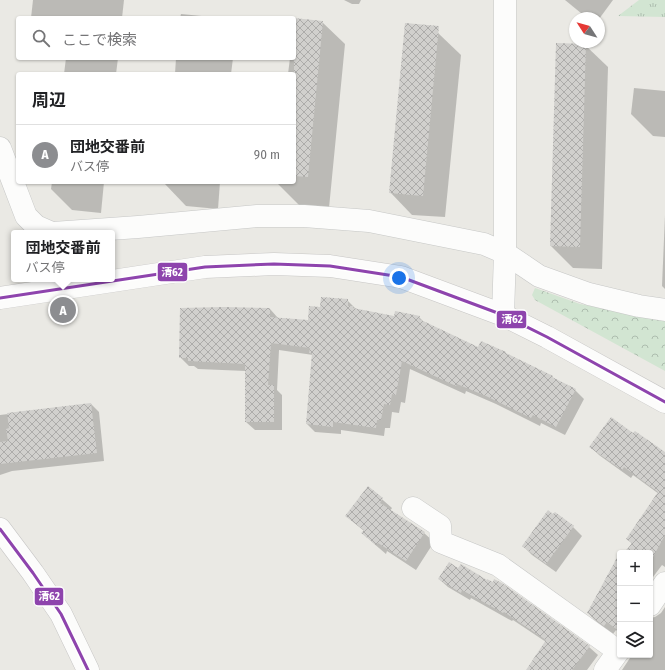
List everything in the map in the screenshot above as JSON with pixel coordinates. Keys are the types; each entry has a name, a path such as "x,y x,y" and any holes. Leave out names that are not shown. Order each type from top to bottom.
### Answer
{"street":[{"path":"502,315 505,253 505,0"},
{"path":"0,148 26,216 36,226 45,230"},
{"path":"95,230 257,216 304,216 369,221 484,244 505,253 539,276 582,291 639,306 665,310"},
{"path":"115,281 205,267 274,264 330,266 401,278 502,315 547,337 665,402"},
{"path":"0,298 106,282"},
{"path":"413,508 440,526 441,542 498,565 617,649"},
{"path":"0,529 61,614 88,670"},
{"path":"653,601 665,583"},
{"path":"605,670 617,653"}],"green space":[{"path":"639,0 665,0 665,17 618,16"},
{"path":"535,288 580,304 665,320 665,371 535,300 532,295"}],"building":[{"path":"296,18 323,21 308,177 296,176 296,72 294,72 294,60 296,60"},
{"path":"405,23 439,26 423,196 389,193"},
{"path":"556,43 569,43 569,48 586,48 580,247 550,246"},
{"path":"321,297 348,299 348,306 353,306 353,308 394,316 395,311 420,316 419,319 478,347 481,341 506,352 576,389 556,427 533,415 531,418 486,396 457,384 456,386 402,361 396,395 392,394 390,405 384,404 381,420 377,420 376,428 333,422 333,427 306,424 312,353 309,353 310,348 271,343 268,385 274,385 274,422 245,422 245,364 188,361 188,358 179,358 180,308 270,308 270,317 308,320 309,306 320,307"},
{"path":"91,403 97,453 0,464 0,442 8,441 6,429 9,428 7,413"},
{"path":"611,417 633,433 635,431 665,452 665,535 653,557 653,550 626,550 632,543 626,539 658,492 624,467 622,470 589,447"},
{"path":"368,486 383,498 380,503 425,532 406,561 378,543 376,545 361,533 364,530 345,516"},
{"path":"548,510 553,514 555,512 574,526 546,564 522,546"},
{"path":"617,558 617,630 607,622 604,626 587,613"},
{"path":"449,562 458,568 461,564 487,580 493,582 494,579 502,583 590,646 572,670 526,670 546,640 504,612 503,613 462,590 461,593 438,579"}],"transit line":[{"name":"清62","path":"115,281 205,267 274,264 330,266 401,277 503,315 547,337 665,402"},
{"name":"清62","path":"0,298 106,282"},
{"name":"清62","path":"0,529 61,614 88,670"}],"place":[{"name":"団地交番前","path":"63,310"}]}
